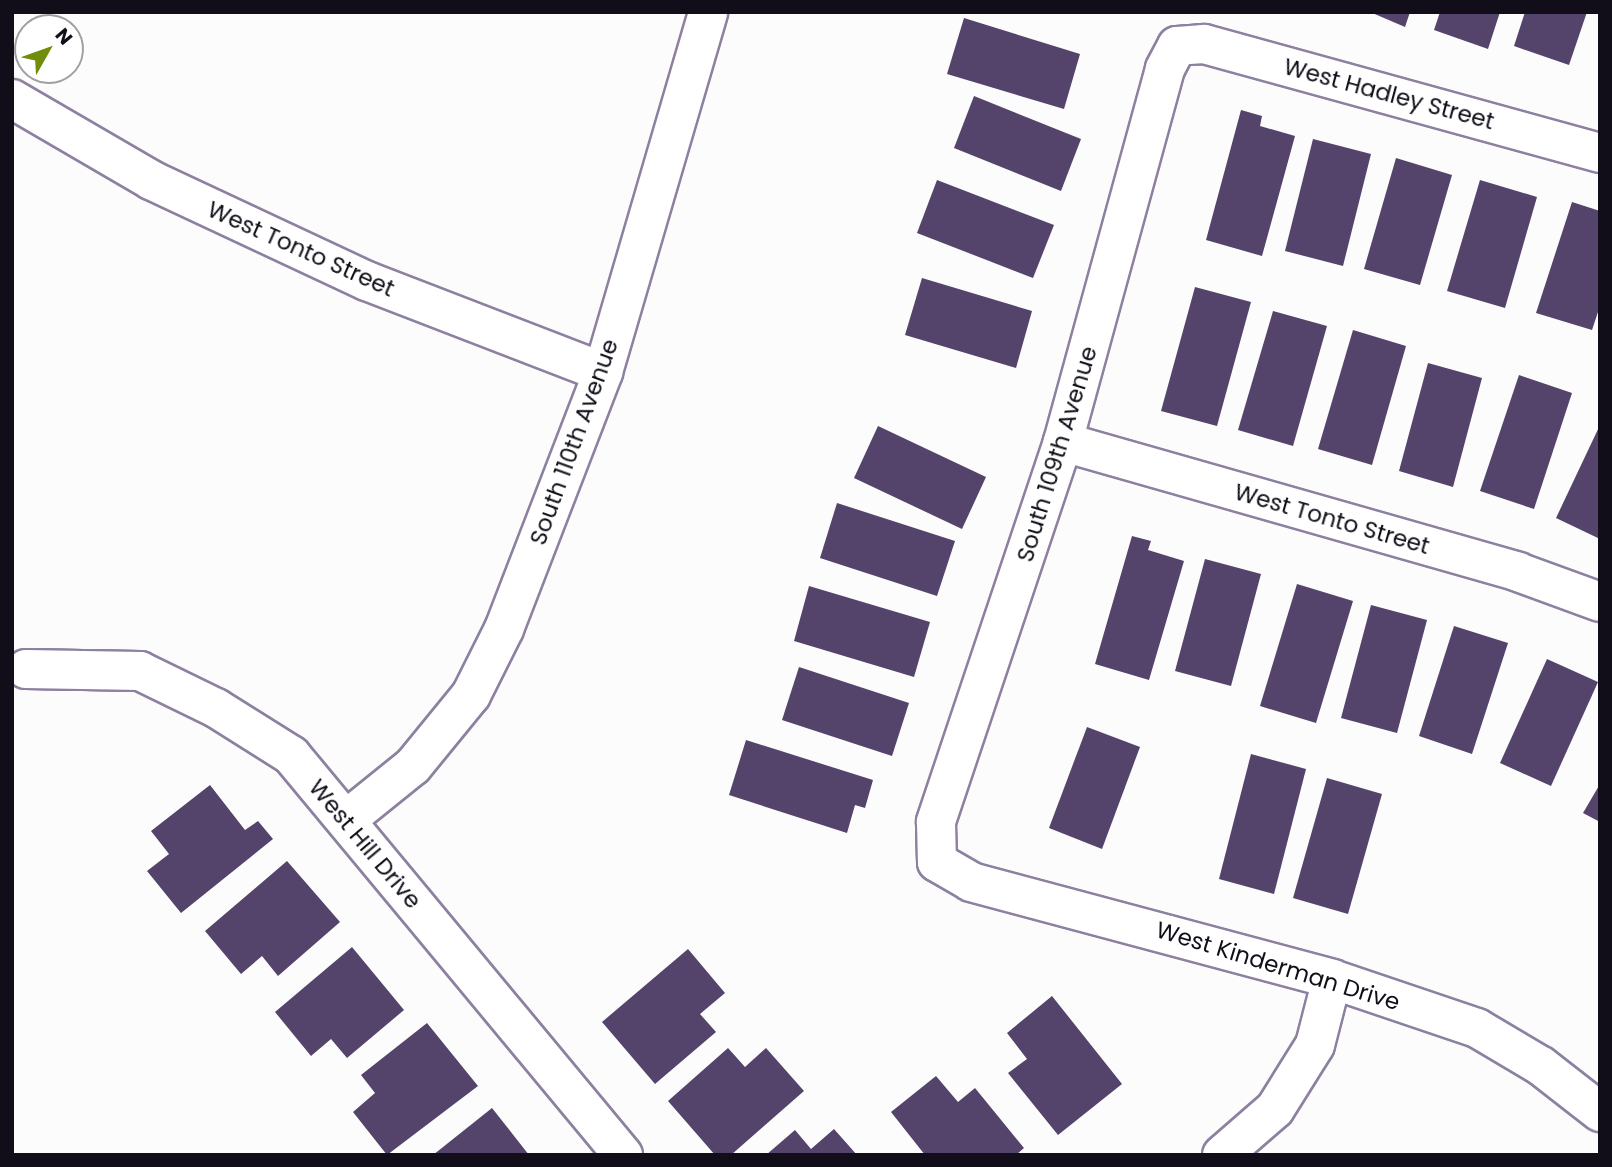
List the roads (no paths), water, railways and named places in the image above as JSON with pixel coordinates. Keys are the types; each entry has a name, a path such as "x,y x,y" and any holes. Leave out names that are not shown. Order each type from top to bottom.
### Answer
{"street":[{"name":"South 110th Avenue","path":"346,820 413,766 471,695 504,629 603,372 708,12"},
{"name":"West Hadley Street","path":"1177,46 1204,44 1600,153"},
{"name":"South 109th Avenue","path":"937,862 936,822 1063,442 1165,69 1177,46"},
{"name":"West Tonto Street","path":"12,99 152,180 366,281 603,372"},
{"name":"West Tonto Street","path":"1063,442 1518,572 1600,602"},
{"name":"West Hill Drive","path":"26,669 140,671 216,708 291,755 623,1155"},
{"name":"West Kinderman Drive","path":"937,862 971,882 1332,979 1476,1028 1541,1066 1600,1112"},
{"path":"1222,1155 1275,1109 1315,1045 1332,979"}]}
